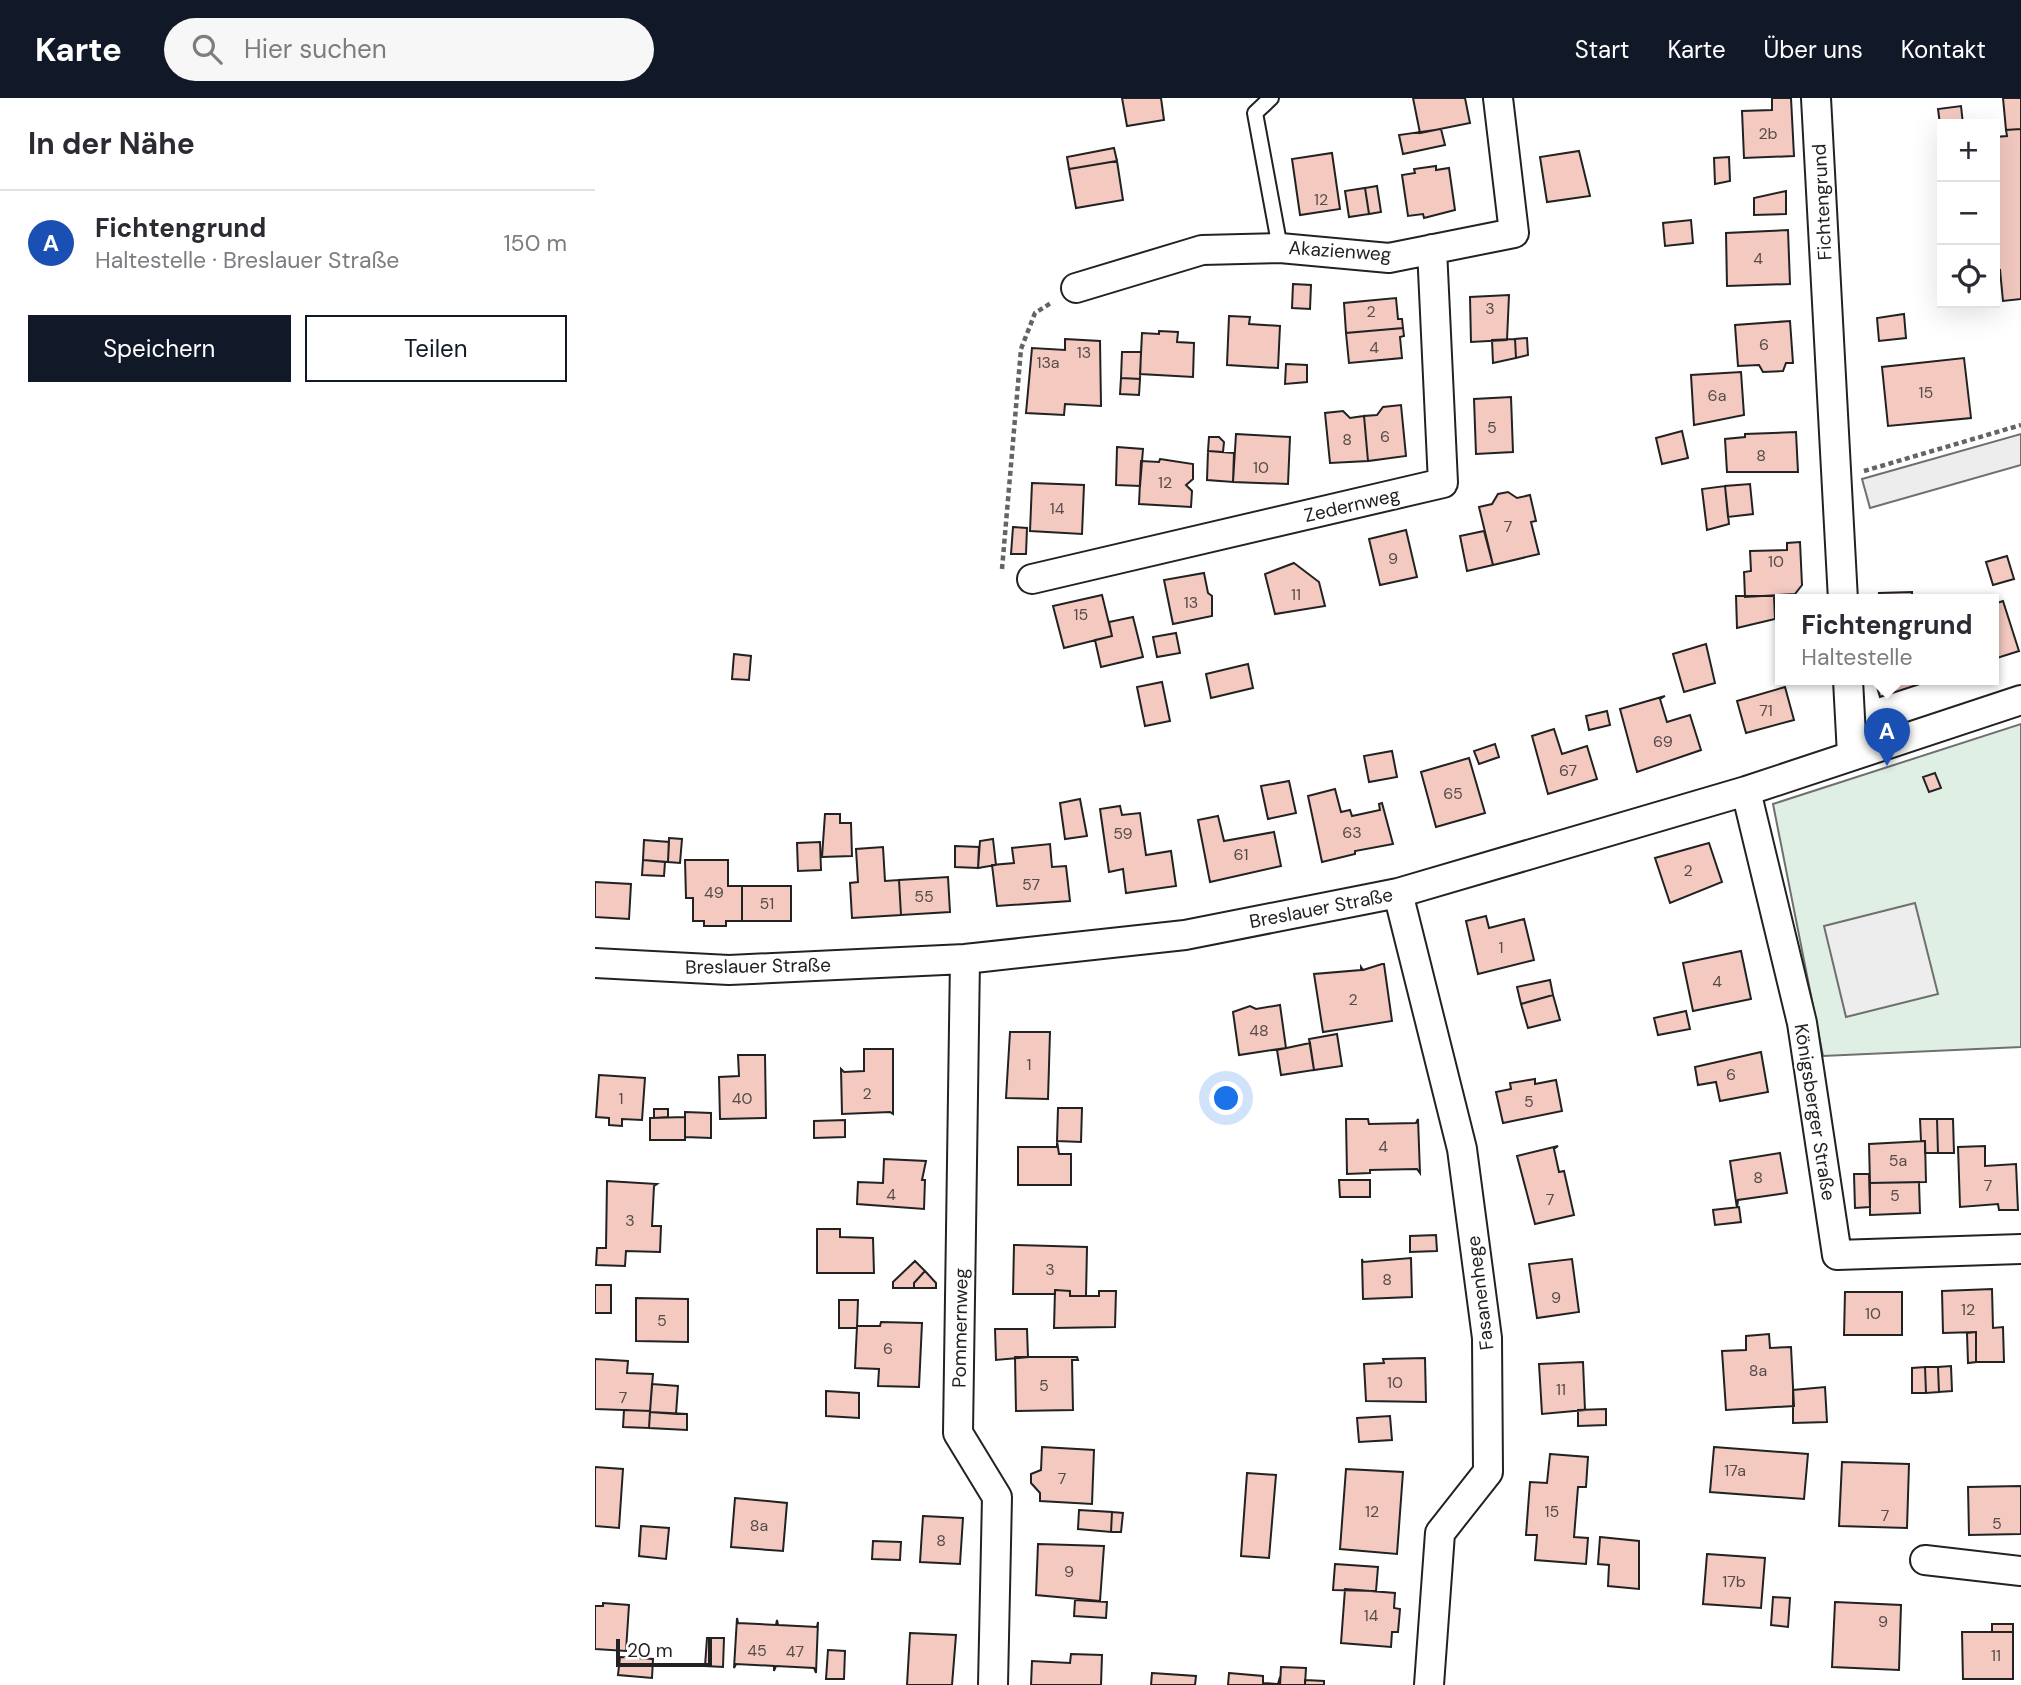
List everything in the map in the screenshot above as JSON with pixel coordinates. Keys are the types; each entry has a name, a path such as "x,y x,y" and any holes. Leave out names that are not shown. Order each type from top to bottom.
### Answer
{"street":[{"name":"Akazienweg","path":"1076,288 1202,250 1280,248 1389,258 1514,233 1497,98"},
{"name":"Fichtengrund","path":"1816,98 1843,594"},
{"name":"Zedernweg","path":"1032,579 1443,483 1432,249"},
{"path":"1848,685 1852,755"},
{"name":"Breslauer Straße","path":"595,962 729,970 965,959 1185,935 1398,893 1746,791 2021,701"},
{"name":"Königsberger Straße","path":"1746,791 1802,1023 1837,1255 2021,1249"},
{"name":"Fasanenhege","path":"1398,893 1462,1149 1487,1338 1488,1472 1440,1533 1429,1685"},
{"name":"Pommernweg","path":"965,959 958,1433 997,1497 993,1685"},
{"path":"1925,1560 2021,1571"}],"lane":[{"path":"1271,98 1255,113 1280,248"}],"path":[{"path":"1032,579 1002,570 1021,349 1035,313 1076,288"},
{"path":"1836,479 2021,425"}],"green space":[{"path":"2021,724 2021,1047 1823,1056 1773,804"}],"shaded area":[{"path":"2021,434 2021,465 1870,508 1862,479"},
{"path":"1915,903 1938,994 1846,1017 1824,926"}],"building":[{"path":"1122,98 1161,98 1164,120 1127,126"},
{"path":"1413,98 1465,98 1470,123 1420,133"},
{"path":"1772,98 1791,98 1794,156 1744,158 1742,111 1772,110"},
{"path":"2003,98 2021,98 2021,129 2006,130"},
{"path":"1961,106 1962,119 1939,119 1938,109"},
{"path":"1441,129 1445,145 1403,154 1399,135"},
{"path":"2021,129 2021,299 2003,301 2000,270 2000,137 2007,136 2006,130"},
{"path":"1114,148 1117,161 1069,169 1067,157"},
{"path":"1579,151 1590,196 1547,202 1540,157"},
{"path":"1332,153 1340,209 1300,215 1292,159"},
{"path":"1729,157 1730,181 1715,184 1714,158"},
{"path":"1117,161 1123,200 1076,208 1069,169"},
{"path":"1436,166 1436,170 1449,168 1455,210 1424,218 1423,214 1408,216 1402,175 1415,173 1414,169"},
{"path":"1377,186 1381,212 1369,214 1365,188"},
{"path":"1365,188 1369,214 1349,217 1345,191"},
{"path":"1786,191 1786,214 1754,215 1754,198"},
{"path":"1691,220 1693,243 1665,246 1663,223"},
{"path":"1788,230 1790,284 1727,286 1726,233"},
{"path":"1293,284 1311,285 1310,309 1292,308"},
{"path":"1509,295 1507,340 1471,342 1470,297"},
{"path":"1396,298 1398,319 1402,319 1403,328 1346,333 1344,303"},
{"path":"1904,314 1906,338 1879,341 1877,318"},
{"path":"1229,316 1250,317 1249,324 1280,326 1278,368 1227,365"},
{"path":"1790,321 1793,363 1786,363 1783,371 1763,372 1759,365 1738,366 1735,325"},
{"path":"1403,328 1404,336 1400,337 1402,358 1349,363 1346,333"},
{"path":"1159,331 1178,332 1177,342 1194,343 1193,377 1140,374 1142,333 1159,334"},
{"path":"1527,338 1528,355 1516,358 1515,339"},
{"path":"1065,339 1100,341 1101,406 1065,404 1064,415 1026,413 1032,348 1065,350"},
{"path":"1515,339 1516,358 1493,363 1492,340"},
{"path":"1122,352 1141,352 1140,379 1121,378"},
{"path":"1964,358 1971,418 1888,426 1882,367"},
{"path":"1286,364 1307,365 1307,382 1285,384"},
{"path":"1741,372 1744,415 1694,425 1691,375"},
{"path":"1121,378 1140,379 1139,395 1120,394"},
{"path":"1511,397 1513,452 1476,454 1474,399"},
{"path":"1401,405 1406,456 1368,461 1364,416 1377,415 1383,407"},
{"path":"1343,411 1350,418 1364,416 1368,461 1330,463 1325,413"},
{"path":"1682,431 1688,458 1662,464 1656,438"},
{"path":"1796,432 1798,472 1727,472 1725,439 1745,437 1745,434"},
{"path":"1236,434 1290,437 1288,484 1233,482"},
{"path":"1209,437 1219,437 1224,442 1223,452 1208,451"},
{"path":"1117,447 1143,449 1140,486 1116,485"},
{"path":"1208,451 1234,453 1233,482 1207,480"},
{"path":"1160,459 1193,464 1193,479 1186,485 1192,491 1191,507 1139,504 1141,461 1159,462"},
{"path":"1032,483 1084,485 1082,534 1030,531"},
{"path":"1750,484 1753,514 1728,517 1725,486"},
{"path":"1725,486 1729,524 1707,530 1702,489"},
{"path":"1508,492 1517,498 1530,495 1536,521 1531,522 1539,554 1493,565 1479,507 1492,504 1498,494"},
{"path":"1013,527 1027,528 1026,554 1011,554"},
{"path":"1406,530 1417,577 1380,585 1369,539"},
{"path":"1484,531 1493,565 1467,571 1460,536"},
{"path":"1800,542 1802,585 1795,594 1745,597 1744,572 1751,571 1750,551 1787,550 1787,543"},
{"path":"2007,556 2014,579 1993,585 1986,562"},
{"path":"1294,563 1319,582 1325,606 1275,614 1265,574"},
{"path":"1204,573 1208,593 1212,596 1212,616 1173,624 1164,580"},
{"path":"1912,592 1912,594 1879,594"},
{"path":"1102,595 1112,636 1064,648 1053,606"},
{"path":"1736,596 1774,596 1775,619 1737,628"},
{"path":"2003,601 2019,651 1999,657 1999,602"},
{"path":"1133,617 1143,657 1101,667 1095,640 1112,636 1109,622"},
{"path":"1176,633 1180,653 1157,657 1153,637"},
{"path":"1706,644 1715,683 1684,692 1673,654"},
{"path":"734,654 751,656 749,680 732,679"},
{"path":"1248,664 1253,688 1211,698 1206,674"},
{"path":"1162,682 1170,721 1145,726 1137,687"},
{"path":"1876,685 1917,685 1880,697"},
{"path":"1785,687 1794,720 1746,733 1737,701"},
{"path":"1665,696 1660,699 1667,722 1690,715 1701,750 1637,772 1620,709"},
{"path":"1607,711 1610,725 1589,730 1586,716"},
{"path":"1554,729 1562,754 1587,746 1597,779 1548,794 1532,736"},
{"path":"1495,744 1499,757 1479,764 1474,751"},
{"path":"1392,751 1397,777 1369,782 1364,756"},
{"path":"1469,758 1485,813 1436,827 1421,772"},
{"path":"1935,773 1941,788 1929,792 1923,777"},
{"path":"1289,781 1296,813 1268,819 1261,786"},
{"path":"1335,789 1341,812 1350,810 1352,816 1380,810 1379,804 1382,803 1393,844 1355,851 1355,854 1322,862 1308,796"},
{"path":"1080,799 1087,836 1065,839 1060,803"},
{"path":"1120,806 1122,815 1140,813 1146,855 1171,851 1176,886 1126,893 1123,869 1109,872 1100,809"},
{"path":"825,814 840,814 840,823 851,823 852,856 822,857"},
{"path":"1218,816 1224,841 1274,832 1281,866 1210,882 1198,820"},
{"path":"669,838 682,839 680,863 668,862"},
{"path":"993,839 996,865 978,868 980,841"},
{"path":"644,840 669,842 668,862 643,860"},
{"path":"820,842 821,870 798,871 797,843"},
{"path":"1709,843 1722,882 1670,903 1655,858"},
{"path":"1050,844 1052,867 1066,866 1070,901 997,906 992,865 1014,863 1012,848"},
{"path":"955,846 979,847 978,868 955,867"},
{"path":"883,847 885,881 899,880 901,915 852,918 850,883 858,882 856,849"},
{"path":"643,860 665,862 664,876 642,875"},
{"path":"685,860 728,860 728,886 742,886 742,921 726,921 726,926 704,926 704,921 693,921 693,898 686,898"},
{"path":"948,877 950,912 901,915 899,880"},
{"path":"595,882 631,884 629,919 595,917"},
{"path":"742,886 791,886 791,921 742,921"},
{"path":"1486,916 1489,928 1524,919 1534,960 1478,974 1466,921"},
{"path":"1741,951 1751,999 1693,1011 1683,963"},
{"path":"1382,964 1392,1021 1323,1032 1314,974 1361,970 1361,967 1363,970"},
{"path":"1550,980 1553,995 1521,1004 1517,987"},
{"path":"1553,995 1560,1020 1528,1028 1521,1004"},
{"path":"1280,1005 1286,1048 1239,1055 1233,1012 1250,1006 1256,1009"},
{"path":"1686,1011 1690,1029 1658,1035 1654,1018"},
{"path":"1010,1032 1050,1032 1048,1099 1006,1098"},
{"path":"1337,1034 1342,1066 1314,1070 1309,1039"},
{"path":"1310,1043 1314,1070 1281,1075 1277,1050"},
{"path":"864,1049 893,1049 893,1114 842,1114 841,1069 844,1072 864,1071"},
{"path":"1761,1052 1768,1092 1720,1101 1716,1082 1698,1085 1695,1067"},
{"path":"738,1055 765,1055 766,1118 720,1119 719,1077 739,1076"},
{"path":"599,1075 645,1078 642,1120 622,1119 622,1126 609,1125 609,1118 596,1117"},
{"path":"1535,1079 1535,1084 1556,1080 1562,1111 1503,1123 1496,1092 1511,1089 1510,1083"},
{"path":"1058,1108 1082,1108 1081,1142 1057,1141"},
{"path":"654,1109 668,1109 668,1117 654,1118"},
{"path":"685,1112 711,1113 711,1138 685,1137"},
{"path":"685,1117 685,1140 650,1140 650,1118"},
{"path":"1346,1119 1368,1119 1369,1124 1416,1123 1418,1119 1420,1173 1417,1169 1370,1170 1370,1173 1347,1174"},
{"path":"1920,1119 1937,1119 1938,1153 1925,1153 1925,1141 1921,1141"},
{"path":"1937,1119 1953,1119 1954,1153 1938,1153"},
{"path":"845,1120 845,1137 814,1138 814,1121"},
{"path":"1057,1141 1059,1154 1071,1154 1071,1185 1018,1185 1018,1147 1057,1147"},
{"path":"1925,1141 1926,1182 1870,1183 1869,1144"},
{"path":"1558,1146 1554,1149 1559,1172 1564,1171 1574,1215 1535,1224 1517,1156"},
{"path":"1985,1146 1985,1166 2016,1164 2018,1210 1999,1210 1998,1204 1960,1207 1958,1147"},
{"path":"1780,1153 1787,1193 1738,1200 1737,1208 1730,1161"},
{"path":"884,1159 926,1161 922,1180 925,1180 924,1209 857,1204 858,1182 883,1183"},
{"path":"1854,1174 1869,1174 1870,1207 1855,1208"},
{"path":"1339,1180 1370,1180 1370,1197 1340,1197"},
{"path":"607,1181 657,1184 654,1186 652,1226 661,1226 660,1252 626,1251 625,1266 596,1265 597,1248 606,1248"},
{"path":"1919,1182 1920,1213 1870,1215 1870,1183"},
{"path":"1739,1207 1741,1222 1715,1225 1713,1210"},
{"path":"817,1229 840,1229 840,1237 873,1238 874,1273 817,1273"},
{"path":"1436,1235 1437,1251 1410,1252 1410,1236"},
{"path":"1014,1245 1087,1247 1086,1296 1070,1296 1070,1291 1055,1290 1055,1294 1013,1294"},
{"path":"1411,1258 1412,1297 1363,1299 1362,1259 1363,1262"},
{"path":"1572,1259 1579,1312 1537,1318 1529,1264"},
{"path":"915,1261 925,1271 914,1283 914,1288 893,1288 893,1282"},
{"path":"925,1271 936,1283 936,1288 914,1288 914,1283"},
{"path":"595,1285 611,1285 611,1313 595,1313"},
{"path":"1992,1289 1993,1328 2003,1327 2004,1362 1976,1362 1976,1332 1943,1333 1942,1291"},
{"path":"1055,1290 1070,1291 1070,1296 1099,1296 1099,1291 1116,1291 1115,1327 1054,1328"},
{"path":"1845,1292 1902,1292 1902,1335 1844,1335"},
{"path":"636,1298 688,1299 688,1342 636,1341"},
{"path":"839,1300 858,1300 857,1328 839,1328"},
{"path":"881,1322 922,1323 919,1387 878,1386 879,1369 855,1368 857,1326 880,1326"},
{"path":"995,1329 1027,1329 1028,1357 996,1360"},
{"path":"1976,1332 1976,1362 1968,1363 1967,1333"},
{"path":"1769,1334 1770,1348 1791,1347 1794,1406 1726,1410 1722,1351 1746,1350 1746,1336"},
{"path":"1015,1357 1077,1357 1078,1360 1072,1360 1073,1410 1016,1411"},
{"path":"1425,1358 1426,1402 1366,1401 1364,1364 1384,1363 1383,1359"},
{"path":"595,1359 628,1361 627,1373 653,1374 650,1411 595,1409"},
{"path":"1583,1362 1585,1410 1542,1414 1539,1364"},
{"path":"1951,1366 1952,1391 1939,1392 1938,1367"},
{"path":"1925,1367 1938,1367 1939,1392 1926,1393"},
{"path":"1925,1367 1926,1393 1912,1393 1912,1368"},
{"path":"652,1384 678,1386 676,1414 650,1412"},
{"path":"1825,1387 1827,1422 1793,1423 1793,1390"},
{"path":"826,1391 859,1393 859,1418 826,1416"},
{"path":"1606,1409 1606,1425 1578,1426 1578,1410"},
{"path":"624,1410 650,1411 649,1428 623,1427"},
{"path":"650,1412 687,1414 687,1430 649,1428"},
{"path":"1390,1416 1392,1440 1359,1442 1357,1418"},
{"path":"1042,1447 1094,1450 1092,1504 1040,1501 1040,1493 1031,1483 1031,1474 1041,1470"},
{"path":"1714,1447 1808,1454 1804,1499 1710,1492"},
{"path":"1550,1454 1588,1457 1586,1487 1578,1487 1574,1537 1588,1538 1586,1564 1535,1560 1537,1535 1526,1535 1530,1482 1547,1483"},
{"path":"1842,1462 1909,1464 1907,1528 1839,1526"},
{"path":"595,1467 623,1469 619,1528 595,1526"},
{"path":"1346,1469 1403,1472 1397,1554 1340,1549"},
{"path":"1247,1473 1276,1475 1269,1558 1241,1556"},
{"path":"2021,1486 2021,1534 1969,1535 1968,1487"},
{"path":"735,1498 787,1503 783,1551 731,1547"},
{"path":"1079,1510 1112,1512 1111,1532 1078,1529"},
{"path":"1112,1512 1123,1513 1121,1532 1111,1532"},
{"path":"923,1516 963,1518 960,1564 920,1562"},
{"path":"641,1526 669,1528 666,1559 639,1556"},
{"path":"1600,1537 1639,1541 1639,1589 1608,1586 1609,1565 1598,1564"},
{"path":"873,1541 901,1542 900,1560 872,1559"},
{"path":"1038,1544 1104,1546 1100,1601 1036,1595"},
{"path":"1707,1554 1765,1558 1761,1608 1703,1604"},
{"path":"1335,1564 1378,1567 1376,1591 1333,1590"},
{"path":"1345,1589 1395,1593 1394,1608 1400,1609 1398,1632 1392,1632 1391,1647 1341,1643"},
{"path":"1773,1597 1790,1598 1788,1627 1771,1625"},
{"path":"1075,1600 1107,1602 1106,1618 1074,1616"},
{"path":"1835,1602 1901,1605 1899,1670 1832,1667"},
{"path":"603,1603 629,1605 626,1651 595,1649 595,1606 603,1606"},
{"path":"737,1618 738,1623 776,1625 777,1620 778,1625 817,1627 818,1622 816,1673 814,1668 776,1666 774,1671 774,1666 736,1664 734,1668"},
{"path":"1992,1624 2013,1624 2013,1632 1992,1632"},
{"path":"1962,1632 2013,1632 2013,1679 1963,1679"},
{"path":"910,1633 956,1635 952,1685 907,1685"},
{"path":"707,1638 724,1638 723,1667 705,1666"},
{"path":"828,1650 845,1651 844,1679 826,1679"},
{"path":"1071,1654 1102,1655 1101,1685 1031,1685 1032,1661 1070,1663"},
{"path":"620,1657 653,1659 652,1678 618,1675"},
{"path":"1281,1667 1306,1668 1305,1685 1280,1685"},
{"path":"1152,1673 1196,1676 1195,1685 1151,1685"},
{"path":"1229,1673 1263,1676 1263,1683 1278,1684 1280,1677 1280,1685 1228,1685"},
{"path":"1305,1680 1324,1681 1324,1685 1305,1685"}],"place":[{"name":"Fichtengrund","path":"1887,766"}]}
